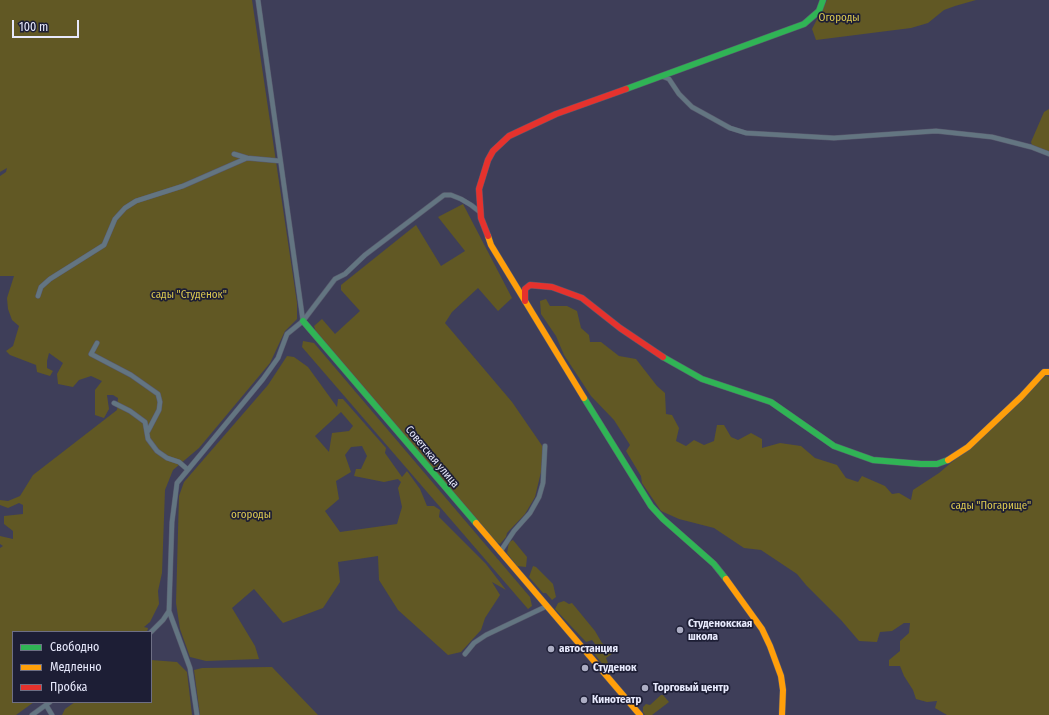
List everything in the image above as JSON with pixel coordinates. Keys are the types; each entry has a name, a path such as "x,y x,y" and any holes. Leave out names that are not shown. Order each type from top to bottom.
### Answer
{"street":[{"path":"258,0 303,321"},
{"path":"782,715 781,676 762,629 733,587 714,564 651,506 491,245 483,229 480,212 479,189 482,176 494,151 509,136 556,114 804,24 819,11 823,0"},
{"path":"661,76 669,79 679,94 692,107 730,128 746,134 834,138 936,131 992,137 1032,147 1049,154"},
{"path":"234,154 247,158 280,161"},
{"path":"38,296 41,287 50,279 104,245 115,219 125,208 136,200 183,186 247,158"},
{"path":"197,715 188,661 169,611 174,497 177,483 187,469 263,379 278,358 287,334 303,321 335,279 345,274 365,255 444,195 451,195 461,199 480,212"},
{"path":"525,302 525,289 530,285 552,287 582,298 620,328 685,370 702,379 771,402 834,446 873,460 920,464 937,464 948,460 968,447 1044,372 1049,372"},
{"name":"Советская улица","path":"303,321 640,715"},
{"path":"97,343 91,354 131,375 158,394 159,410 148,431"},
{"path":"114,403 130,411 145,422 148,431 148,439 157,451 167,458 179,462 187,469"},
{"path":"500,552 514,531 530,513 539,497 543,483 545,446"},
{"path":"464,654 474,643 486,635 547,606"},
{"path":"152,631 163,620 169,611"},
{"path":"32,715 48,703 52,715"}],"green space":[{"name":"сады \"Студенок\"","path":"0,0 252,0 297,303 297,319 285,331 270,363 199,448 173,470 165,490 162,573 158,591 159,604 150,622 144,627 148,628 147,631 12,631 12,703 33,703 16,715 0,715 0,548 3,546 0,544 0,536 13,539 13,531 4,524 4,516 23,514 23,505 19,503 8,508 0,505 0,500 8,501 20,496 33,475 117,410 118,398 113,395 107,395 109,409 104,418 95,415 95,390 102,381 91,376 79,380 73,387 58,384 57,374 63,363 49,353 47,368 53,371 50,376 37,372 36,365 10,355 6,351 13,346 19,326 12,320 8,309 7,298 14,276 0,276 0,176 6,172 7,168 0,172"},
{"name":"Огороды","path":"827,0 976,0 944,10 928,23 911,28 816,40 812,29"},
{"path":"1049,109 1049,153 1032,145 1031,142 1044,112"},
{"path":"463,204 512,298 498,311 478,288 452,312 445,323 512,402 543,447 541,472 535,497 525,514 507,533 506,537 500,544 495,542 316,332 314,326 322,319 335,334 360,311 341,290 341,285 416,225 441,266 465,251 438,217"},
{"name":"сады \"Погарище\"","path":"546,299 550,306 567,306 577,311 581,328 589,335 590,342 601,342 619,356 636,359 657,386 665,393 666,414 672,415 679,428 676,441 686,446 694,440 704,445 714,441 717,425 724,425 731,437 738,440 751,433 762,439 762,448 780,443 801,446 815,458 837,465 846,478 858,482 862,476 885,486 892,494 899,493 911,500 913,490 939,473 1006,416 1046,375 1049,377 1049,715 947,715 935,708 937,701 927,702 916,699 913,690 904,676 900,666 889,666 889,660 900,651 900,641 909,633 910,623 904,623 892,631 880,632 877,642 859,641 797,574 761,550 744,548 714,528 679,519 661,511 642,483 641,476 626,451 630,445 614,420 591,396 564,355 556,336 541,314 540,301"},
{"path":"303,341 314,343 530,597 532,606 528,609 302,347"},
{"name":"огороды","path":"287,356 294,357 308,367 337,407 338,399 343,399 386,448 385,453 402,477 407,471 420,489 427,506 434,506 440,510 439,517 486,564 506,590 492,582 500,595 485,618 481,630 461,652 448,655 398,610 379,580 378,556 338,562 340,582 323,608 283,623 254,589 232,608 255,646 259,659 206,661 190,657 180,629 176,603 179,496 184,482 268,385","holes":["341,412 353,426 349,431 332,433 329,452 315,436","362,446 367,456 361,469 356,469 354,476 384,482 398,479 401,482 398,488 402,507 397,524 340,532 325,511 339,499 336,481 351,472 345,455 351,447"]},
{"path":"513,540 527,557 526,567 517,566 507,553 509,542"},
{"path":"533,566 536,567 553,584 556,597 552,600 546,593 543,593 529,577"},
{"path":"564,601 569,604 572,603 595,631 602,643 608,647 614,645 619,649 606,658 608,663 604,666 593,652 595,644 592,640 586,642 555,609 558,603"},
{"path":"152,660 177,662 187,672 192,715 62,715 65,709 74,703 152,703"},
{"path":"272,667 318,715 200,715 194,670 202,668"},
{"path":"661,695 663,695 669,702 652,715 645,715 643,712 643,707 646,704 650,705"}],"traffic: fast":[{"path":"626,89 804,24 819,11 823,0"},
{"path":"303,321 476,523"},
{"path":"663,357 702,379 771,402 834,446 873,460 921,464 937,464 948,460"},
{"path":"584,398 651,506 663,519 714,564 726,579"}],"traffic: slow":[{"path":"488,236 491,245 584,398"},
{"path":"948,460 968,447 1021,397 1044,372 1049,372"},
{"path":"476,523 640,715"},
{"path":"726,579 762,629 770,646 781,676 783,690 782,715"}],"traffic: jam":[{"path":"488,236 481,218 479,189 488,160 493,151 509,136 556,114 626,89"},
{"path":"525,301 525,289 530,285 552,287 582,298 620,328 663,357"}],"place":[{"name":"Студенокская школа","path":"680,630"},
{"name":"автостанция","path":"551,649"},
{"name":"Студенок","path":"585,668"},
{"name":"Торговый центр","path":"645,688"},
{"name":"Кинотеатр","path":"584,700"}]}
